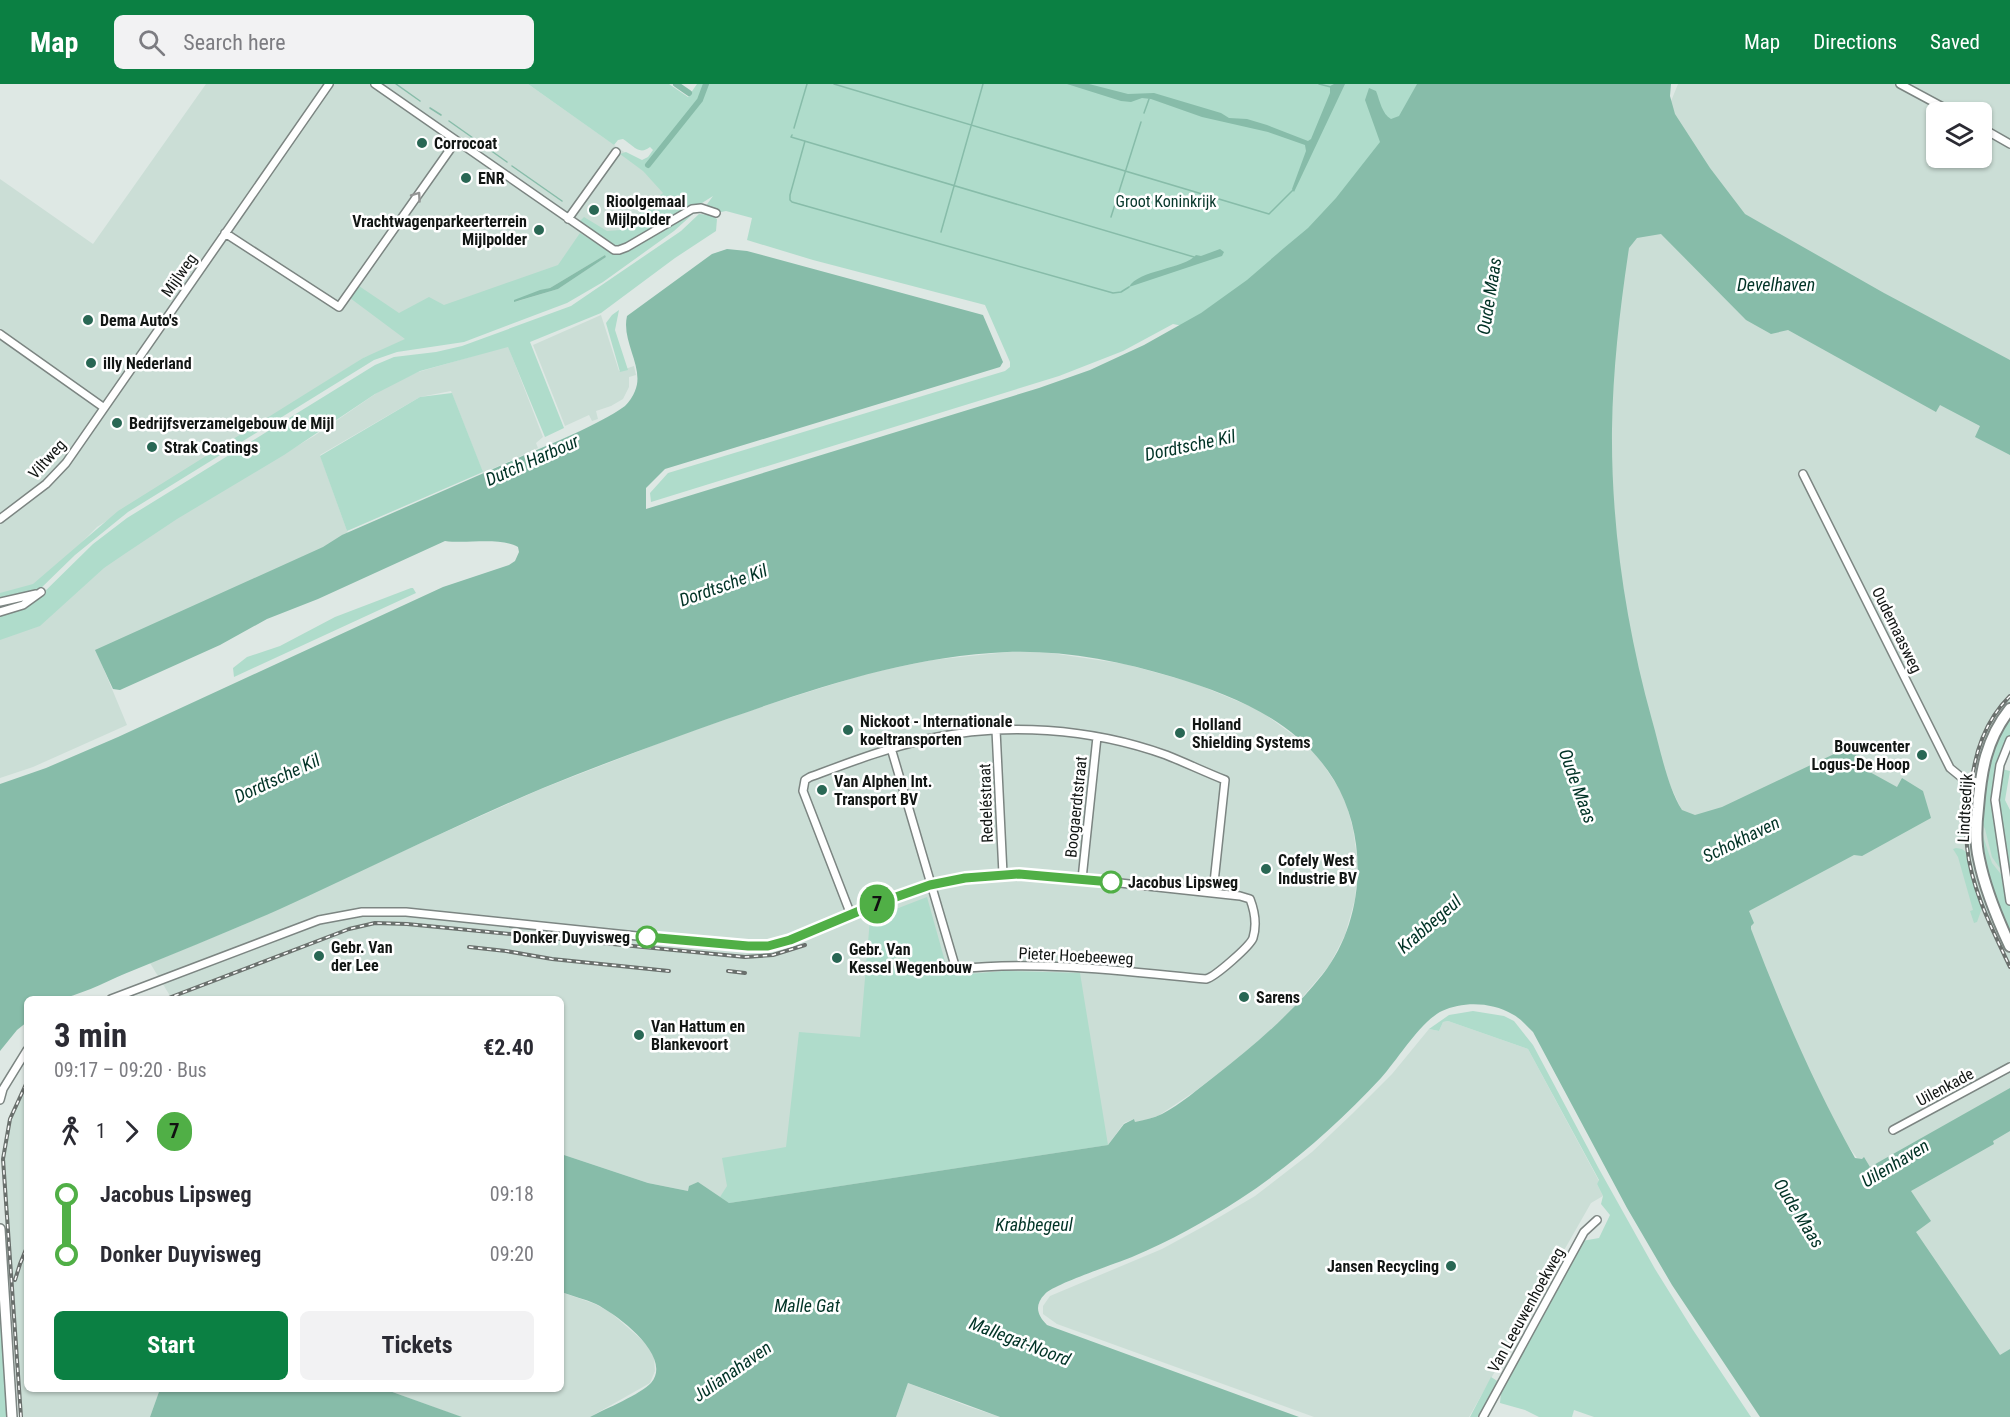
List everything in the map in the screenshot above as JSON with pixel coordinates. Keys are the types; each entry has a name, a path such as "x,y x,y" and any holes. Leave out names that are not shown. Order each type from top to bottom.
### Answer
{"main road":[{"name":"Lindtsedijk","path":"2010,709 1989,744 1984,758 1976,827 1977,852 1988,893 2010,946"}],"street":[{"name":"Mijlweg","path":"104,407 329,84"},
{"path":"375,84 608,247 620,250 692,209 701,208 716,213"},
{"path":"1900,84 1933,102"},
{"path":"1992,134 2010,144"},
{"path":"225,234 339,307 456,141"},
{"path":"568,219 616,152"},
{"path":"0,334 104,407"},
{"name":"Viltweg","path":"0,519 46,484 59,470 104,407"},
{"name":"Oudemaasweg","path":"1803,474 1950,768 1961,777 1980,783"},
{"path":"0,602 41,592 23,605 0,612"},
{"path":"119,996 310,923 339,915 362,912 406,912 748,946 768,946 790,940 930,885 965,878 1003,874 1036,875 1213,892 1225,780 1164,755 1097,737 1037,730 996,730 943,736 891,748 810,777 803,785 805,797 851,915"},
{"name":"Redeléstraat","path":"996,730 1003,874"},
{"name":"Boogaerdtstraat","path":"1082,879 1097,737"},
{"path":"2010,740 2000,765 1995,800 2010,902"},
{"path":"891,748 930,885"},
{"name":"Pieter Hoebeeweg","path":"930,885 956,969 987,966 1059,966 1206,979 1217,974 1251,942 1255,926 1255,914 1250,899 1213,892"},
{"path":"0,1100 3,1089 24,1055"},
{"name":"Uilenkade","path":"1893,1130 2010,1067"},
{"name":"Van Leeuwenhoekweg","path":"1483,1417 1584,1232 1597,1220"},
{"path":"0,1229 12,1417"}],"shaded area":[{"path":"206,84 528,84 644,166 645,173 673,198 624,257 564,299 365,357 97,527 39,586 0,603 0,179 93,244"},
{"path":"1678,84 2010,84 2010,722 1989,816 2010,909 2010,1349 2000,1356 1818,1104 1613,662 1605,264"},
{"path":"601,315 619,371 634,366 636,375 629,377 629,387 623,399 596,411 598,419 592,421 589,415 565,426 533,345"},
{"path":"508,346 543,437 536,443 538,448 483,473 451,391 420,397 320,455 351,542 97,653 127,725 33,767 0,778 0,635 114,554 314,436 384,388 418,372"},
{"path":"1008,652 1044,652 1125,664 1194,683 1259,710 1308,746 1340,790 1347,806 1358,864 1355,899 1345,935 1329,966 1288,1014 1245,1053 1158,1116 1135,1123 1134,1119 1124,1123 1108,1145 729,1203 688,1191 648,1183 564,1155 564,996 170,996 150,963 243,925 541,789 675,737 869,673 932,660"},
{"path":"1448,1021 1528,1049 1599,1181 1597,1184 1603,1196 1591,1203 1469,1417 1314,1417 1057,1324 1043,1314 1043,1306 1050,1296 1162,1249 1255,1196 1312,1152 1352,1114 1392,1074 1429,1029 1439,1031 1443,1022"},
{"path":"23,1087 24,1392 159,1392 150,1417 20,1417 4,1175 4,1147 7,1130"},
{"path":"564,1293 610,1312 641,1339 654,1358 655,1371 650,1383 590,1417 461,1417 392,1392 564,1392"},
{"path":"908,1383 967,1406 1000,1417 896,1417"}],"green space":[{"name":"Groot Koninkrijk","path":"528,84 669,84 688,97 697,84 1424,84 1391,139 1298,246 1183,326 1173,324 1123,351 1059,376 651,502 650,493 668,473 1005,371 1010,367 1010,362 985,305 813,260 747,240 752,218 705,207 713,196 702,203 690,206 623,245 613,245 579,222 584,217 607,231 621,230 663,193 643,171 620,154 626,152 642,160 648,157 653,150 650,147 639,150 623,139 618,140 614,145"},
{"path":"694,213 674,231 603,282 567,303 464,342 397,352 374,360 128,512 75,555 38,591 0,600 0,593 33,584 118,511 363,358 405,339 350,298 359,286 399,313 429,297 444,305 558,265 580,233 612,253 622,253","holes":["605,255 606,257 558,289 515,302 550,288"]},
{"path":"699,214 711,215 717,219 716,231 675,258 601,313 530,342 564,428 545,437 508,347 420,371 375,394 284,455 177,519 123,555 104,568 40,626 0,640 0,615 34,602 93,544 127,518 375,365 394,357 462,346 571,306 681,231"},
{"path":"619,310 615,330 628,370 620,372 606,323"},
{"path":"452,393 483,472 347,531 320,456 420,397"},
{"path":"411,588 416,593 234,677 233,668 247,657 280,646 335,617"},
{"path":"2010,714 2010,736 2001,753 1994,784 1994,804 2003,869 2001,870 1992,857 1980,819 1987,760"},
{"path":"2002,769 2010,771 2005,800 2010,810 2010,891 1998,812"},
{"path":"1980,827 1992,863 2004,878 2010,907 2010,938 1983,863"},
{"path":"1953,849 1967,853 1982,908 1977,922 1974,923 1970,911 1973,910 1958,857"},
{"path":"927,897 946,965 951,973 958,975 1004,971 1080,973 1108,1145 729,1203 720,1197 727,1186 722,1158 786,1147 799,1032 860,1037 870,919"},
{"path":"1473,1011 1504,1016 1514,1021 1533,1045 1655,1269 1751,1417 1594,1417 1574,1410 1572,1417 1539,1417 1525,1410 1500,1403 1501,1392 1582,1241 1599,1238 1610,1215 1601,1204 1603,1196 1597,1184 1599,1180 1528,1049 1448,1021 1443,1022 1439,1031 1429,1029 1449,1015"},
{"path":"0,1305 8,1417 0,1417"},
{"path":"1491,1377 1499,1382 1478,1417 1470,1417"}],"water":[{"path":"1067,84 1089,84 1128,94 1154,93 1221,113 1229,118 1247,119 1267,125 1308,141 1311,139 1330,93 1330,86 1345,84 1294,192 1292,189 1306,151 1305,145 1268,132 1202,117 1151,99 1121,101"},
{"path":"1417,84 1671,84 1670,96 1675,114 1710,168 1745,214 1884,293 2010,360 2010,455 1975,437 1980,426 1940,405 1936,412 1788,330 1771,334 1746,320 1661,234 1637,238 1629,248 1615,361 1612,466 1617,539 1635,649 1668,778 1682,810 1695,815 1722,807 1851,746 1871,767 1868,771 1897,787 1902,778 1923,791 1931,818 1862,856 1854,855 1749,911 1754,923 1751,929 1799,1046 1855,1158 1864,1157 1870,1167 2010,1088 2010,1131 1993,1141 1994,1144 1911,1191 1931,1221 1916,1232 2000,1355 2010,1349 2010,1417 1760,1417 1672,1285 1627,1208 1533,1032 1518,1018 1504,1010 1487,1005 1468,1004 1450,1008 1434,1016 1381,1078 1349,1111 1296,1158 1240,1199 1160,1244 1060,1285 1045,1294 1039,1302 1039,1314 1047,1325 1299,1417 1000,1417 908,1383 896,1417 590,1417 651,1383 656,1372 655,1361 640,1337 616,1317 596,1304 564,1293 564,1155 648,1183 688,1191 689,1186 698,1182 729,1203 1108,1145 1124,1124 1134,1119 1135,1122 1162,1114 1230,1065 1285,1016 1323,974 1337,953 1347,929 1354,904 1357,879 1357,853 1353,827 1334,780 1319,759 1284,726 1242,702 1196,684 1112,662 1070,655 1028,652 971,655 935,660 865,675 727,719 543,788 280,909 91,989 70,996 24,996 24,1024 0,1051 0,784 46,768 118,737 443,587 509,565 515,561 519,552 518,547 493,541 445,541 318,599 267,619 220,645 120,690 113,689 95,650 323,547 342,535 573,434 601,421 625,406 635,391 637,382 637,373 627,335 627,316 712,254 727,249 747,251 983,315 1003,362 1000,367 665,469 646,488 646,509 1039,388 1090,370 1144,345 1201,313 1247,280 1308,228 1336,198 1380,142 1365,100 1369,88 1376,91 1383,111 1388,117 1391,119 1399,116"},
{"path":"1220,249 1224,252 1222,256 1129,287 1134,281 1151,273 1182,264 1196,255 1201,256"},
{"path":"605,255 606,257 558,289 514,302 514,300 550,288"},
{"path":"159,1392 392,1392 462,1417 150,1417"}],"waterway":[{"path":"396,84 420,101"},
{"path":"676,84 689,93"},
{"path":"648,165 700,100 706,84"},
{"path":"794,128 807,84"},
{"path":"834,84 1269,214 1293,190"},
{"path":"941,232 983,84"},
{"path":"1319,84 1331,87"},
{"path":"1144,113 1149,99"},
{"path":"430,108 441,115"},
{"path":"449,121 507,162"},
{"path":"1111,217 1141,122"},
{"path":"792,135 791,137 1194,257"},
{"path":"805,141 790,195 792,202 1113,293 1121,292 1129,287"},
{"path":"512,166 562,201"}],"railway":[{"path":"2010,696 1988,726 1979,749 1973,773 1966,831 1969,862 1978,893 2010,967"},
{"path":"174,996 349,929 375,923 407,924 745,957 773,955 805,945"},
{"path":"469,947 552,959 669,971"},
{"path":"728,971 745,973"},
{"path":"21,1417 3,1159 10,1119 24,1089"},
{"path":"15,1280 24,1254"}],"bus line":[{"name":"7","path":"647,937 768,946 790,940 876,904 930,885 965,878 1019,874 1111,882"}],"place":[{"name":"Corrocoat","path":"422,143"},
{"name":"ENR","path":"466,178"},
{"name":"Rioolgemaal Mijlpolder","path":"594,210"},
{"name":"Vrachtwagenparkeerterrein Mijlpolder","path":"539,230"},
{"name":"Dema Auto's","path":"88,320"},
{"name":"illy Nederland","path":"91,363"},
{"name":"Bedrijfsverzamelgebouw de Mijl","path":"117,423"},
{"name":"Strak Coatings","path":"152,447"},
{"name":"Nickoot - Internationale koeltransporten","path":"848,730"},
{"name":"Holland Shielding Systems","path":"1180,733"},
{"name":"Bouwcenter Logus-De Hoop","path":"1922,755"},
{"name":"Van Alphen Int. Transport BV","path":"822,790"},
{"name":"Cofely West Industrie BV","path":"1266,869"},
{"name":"Jacobus Lipsweg","path":"1111,882"},
{"name":"Donker Duyvisweg","path":"647,937"},
{"name":"Gebr. Van der Lee","path":"319,956"},
{"name":"Gebr. Van Kessel Wegenbouw","path":"837,958"},
{"name":"Sarens","path":"1244,997"},
{"name":"Van Hattum en Blankevoort","path":"639,1035"},
{"name":"Jansen Recycling","path":"1451,1266"}],"water label":[{"name":"Develhaven","path":"1776,284"},
{"name":"Oude Maas","path":"1489,296"},
{"name":"Dordtsche Kil","path":"1190,445"},
{"name":"Dutch Harbour","path":"532,460"},
{"name":"Dordtsche Kil","path":"723,585"},
{"name":"Dordtsche Kil","path":"277,778"},
{"name":"Oude Maas","path":"1578,786"},
{"name":"Schokhaven","path":"1741,839"},
{"name":"Krabbegeul","path":"1429,924"},
{"name":"Uilenhaven","path":"1895,1163"},
{"name":"Oude Maas","path":"1799,1213"},
{"name":"Krabbegeul","path":"1034,1224"},
{"name":"Malle Gat","path":"807,1305"},
{"name":"Mallegat-Noord","path":"1020,1341"},
{"name":"Julianahaven","path":"732,1371"}]}
